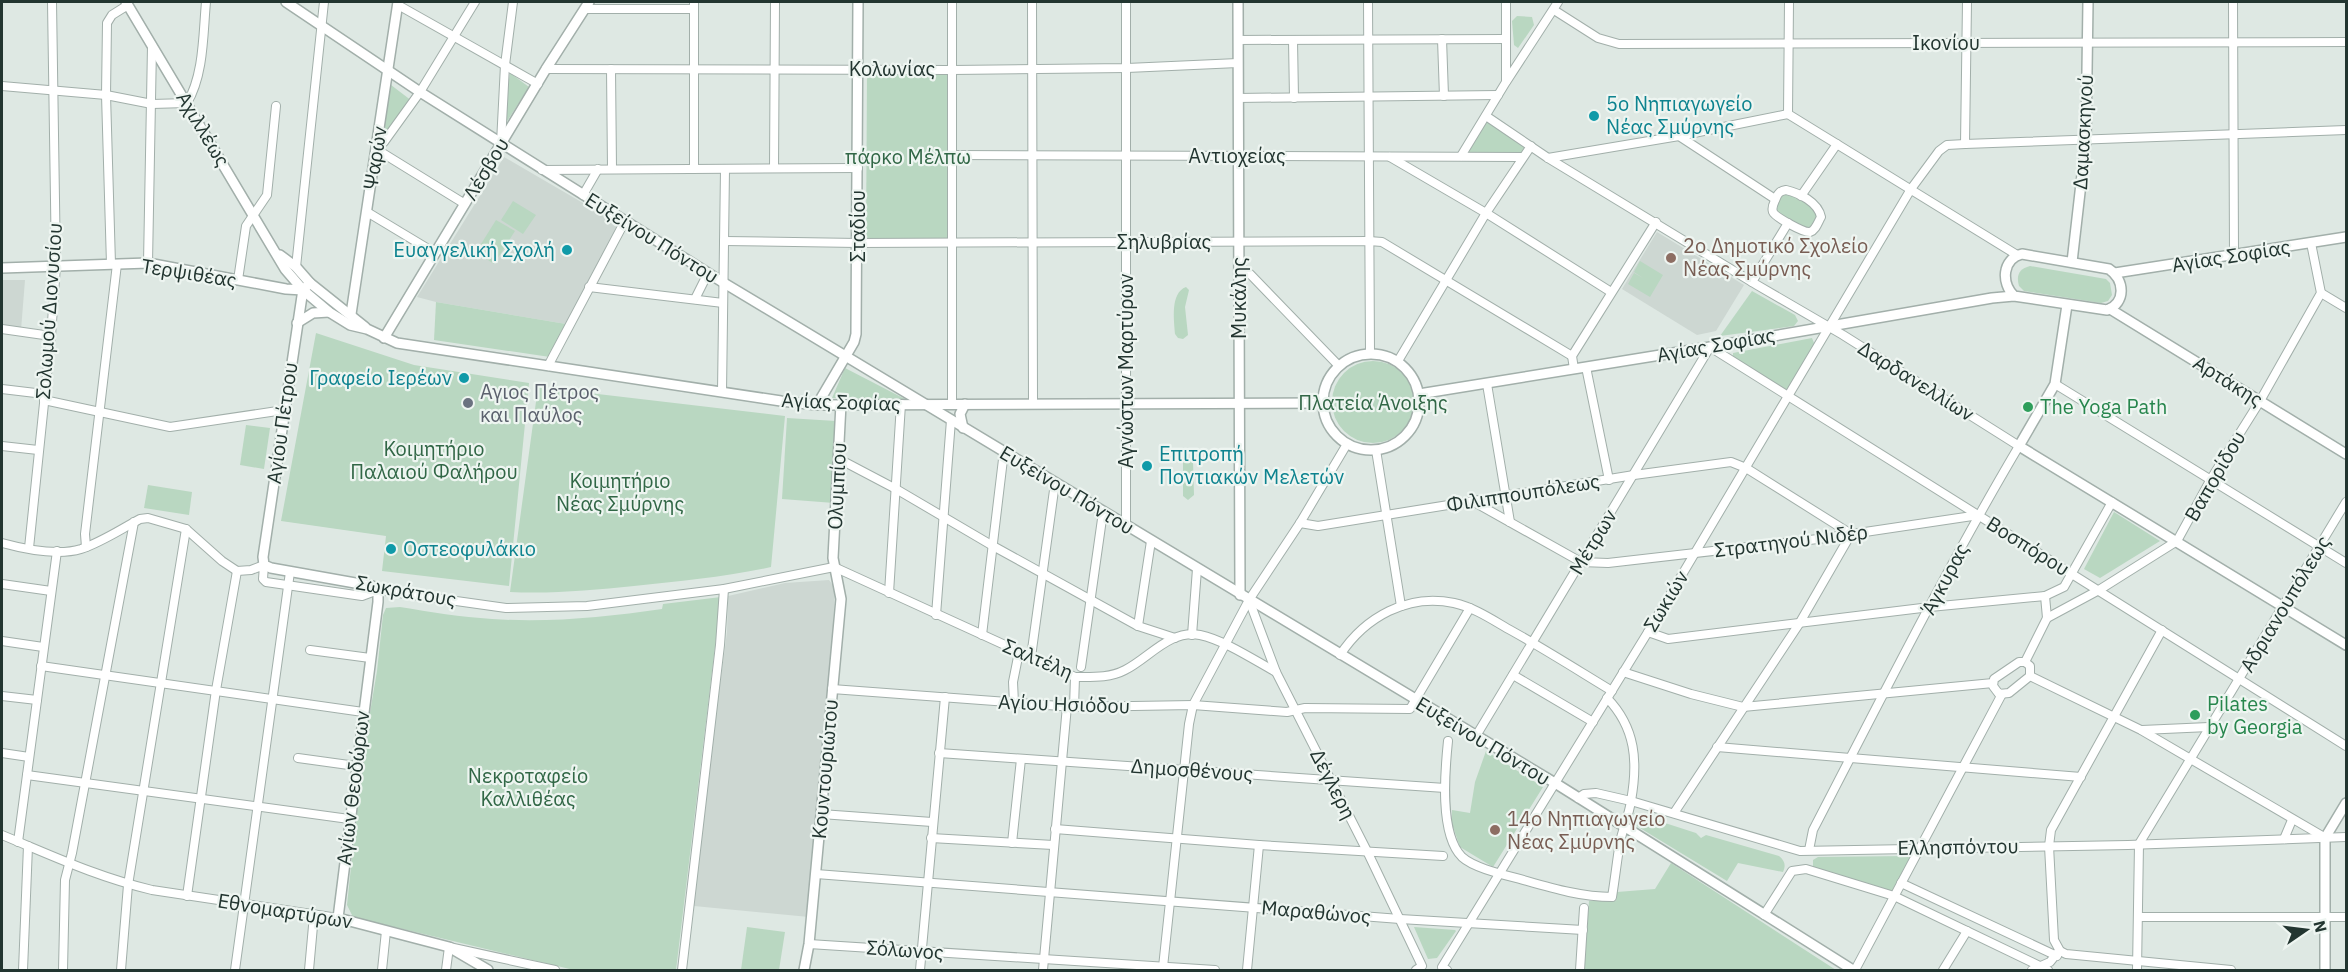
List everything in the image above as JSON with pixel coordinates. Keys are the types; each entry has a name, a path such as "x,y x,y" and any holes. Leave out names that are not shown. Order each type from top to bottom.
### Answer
{"street":[{"name":"Σολωμού Διονυσίου","path":"28,548 51,336 56,266 52,2"},
{"path":"2,86 106,95 152,104 187,103 193,93 199,70 206,2"},
{"name":"Ευξείνου Πόντου","path":"286,2 420,92 843,360 927,404 963,428 1555,783 1854,970"},
{"path":"296,267 324,2"},
{"path":"465,204 376,149 384,142 420,92 475,2"},
{"path":"501,144 505,65 513,2"},
{"path":"774,168 775,2"},
{"name":"Σταδίου","path":"817,405 854,342 856,334 858,2"},
{"path":"952,2 952,404"},
{"path":"1032,2 1033,404"},
{"name":"Αγνώστων Μαρτύρων","path":"1126,2 1126,525"},
{"name":"Μυκάλης","path":"1238,2 1239,403 1245,598"},
{"path":"1368,2 1370,353"},
{"path":"1506,2 1506,82"},
{"path":"1788,114 1789,2"},
{"path":"1965,144 1967,2"},
{"name":"Δαμασκηνού","path":"2072,262 2086,140 2088,2"},
{"path":"2233,2 2234,255"},
{"path":"86,547 85,534 100,412 114,264 106,95 107,23 112,15 126,3"},
{"name":"Αχιλλέως","path":"126,3 278,253 285,269 307,286"},
{"path":"398,3 538,84"},
{"name":"Ψαρών","path":"351,314 398,3"},
{"path":"1461,156 1506,82 1558,4"},
{"name":"Ικονίου","path":"1558,4 1598,38 1619,44 2346,42"},
{"path":"587,5 694,5 694,169"},
{"name":"Λέσβου","path":"384,338 587,5"},
{"path":"1442,39 1444,96"},
{"path":"1238,40 1505,39"},
{"path":"1293,40 1294,98"},
{"path":"148,263 152,46"},
{"name":"Κολωνίας","path":"546,69 952,70 1127,68 1238,63"},
{"path":"611,69 612,169"},
{"path":"1238,98 1498,95"},
{"path":"238,280 246,226 267,195 276,106"},
{"path":"1548,158 1679,136 1788,114 2017,255"},
{"name":"Δαρδανελλίων","path":"1486,116 1548,158 1829,327 2019,446 2346,645"},
{"name":"Σωκιών","path":"1445,969 1498,873 1593,722 1790,397 1911,189 1939,150 1947,145 1965,144 2346,130"},
{"path":"1679,136 1775,199"},
{"path":"1801,196 1837,144"},
{"path":"1398,362 1486,213 1531,146"},
{"name":"Αντιοχείας","path":"952,155 1522,157"},
{"path":"1387,156 1486,213 1611,292"},
{"path":"542,170 858,168"},
{"path":"584,195 598,169"},
{"path":"722,392 725,169"},
{"path":"1786,190 1801,196 1820,212 1821,217 1818,223 1810,232 1788,223 1773,211 1772,206 1781,191 1786,190"},
{"path":"367,212 435,254"},
{"path":"548,366 625,221"},
{"path":"1574,369 1572,356 1656,222"},
{"path":"1752,282 1788,223"},
{"name":"Αγίας Σοφίας","path":"2115,273 2346,237"},
{"name":"Σηλυβρίας","path":"724,242 1370,241 1382,243 1572,356"},
{"path":"2311,243 2321,293 2346,308"},
{"name":"Αχιλλέως","path":"278,253 296,267 307,286"},
{"path":"2014,296 2006,285 2006,270 2010,261 2017,255 2026,254 2109,269 2120,281 2121,295 2117,304 2110,309"},
{"name":"Τερψιθέας","path":"2,268 148,263 238,280 307,286"},
{"path":"1239,266 1250,274 1338,366"},
{"path":"695,299 708,273"},
{"name":"Αγίας Σοφίας","path":"307,286 351,314 367,329"},
{"name":"Αγίας Σοφίας","path":"307,286 329,312 350,325 412,346 817,405 1323,403"},
{"name":"Αγίου Πέτρου","path":"264,565 263,557 297,323 307,286"},
{"path":"589,286 723,303"},
{"name":"Βαπορίδου","path":"2047,618 2099,590 2177,541 2321,293"},
{"name":"Αγίας Σοφίας","path":"1419,394 1992,298 2014,296 2100,310 2110,309"},
{"name":"Άγκυρας","path":"1809,850 1813,830 1882,695 1978,515 2055,384 2067,305"},
{"name":"Αρτάκης","path":"2110,309 2346,454"},
{"path":"297,323 313,313 329,312"},
{"path":"2,329 51,336"},
{"name":"Βοσπόρου","path":"1710,347 2346,746"},
{"name":"Μέτρων","path":"1476,736 1710,347"},
{"path":"1370,353 1389,357 1398,362 1410,374 1419,394 1418,412 1412,428 1398,442 1376,450 1366,450 1347,444 1330,427 1323,403 1327,383 1338,366 1352,357 1370,353"},
{"path":"1586,367 1609,480"},
{"path":"1487,384 1510,522"},
{"path":"2055,384 2346,563"},
{"path":"2,389 170,427 284,410"},
{"name":"Ολυμπίου","path":"834,567 841,404"},
{"path":"889,593 901,404"},
{"path":"963,428 960,414 965,404"},
{"path":"936,615 951,420"},
{"path":"1158,968 1171,901 1189,724 1193,705 1204,681 1226,646 1245,598 1300,524 1347,444"},
{"path":"2,446 38,450"},
{"path":"1376,450 1401,606"},
{"path":"982,635 1004,451"},
{"path":"839,459 1138,626 1175,638"},
{"name":"Φιλιππουπόλεως","path":"1300,524 1318,526 1634,475 1731,462 1746,468"},
{"path":"1674,813 1799,624 1851,534 1746,468"},
{"path":"1031,657 1055,483"},
{"name":"Στρατηγού Νιδέρ","path":"1474,502 1581,562 1608,563 1851,534 1978,515"},
{"path":"1648,632 1668,639 1930,607 2046,596 2064,587 2112,502"},
{"name":"Αδριανουπόλεως","path":"2139,844 2346,502"},
{"path":"1081,667 1103,512"},
{"path":"2,543 57,551 74,550 86,547 134,522 148,518 186,529 222,561 237,571 216,690 187,896"},
{"path":"63,970 65,880 107,676 134,522"},
{"path":"121,970 128,885 186,529"},
{"path":"1138,626 1151,541"},
{"path":"18,842 57,551"},
{"path":"264,565 263,579 266,582 362,596 378,590"},
{"name":"Σωκράτους","path":"237,571 251,570 264,565 372,586 378,590 506,608 587,606 641,601 724,589 834,567"},
{"name":"Σαλτέλη","path":"834,567 1075,677 1113,675 1126,670 1151,651 1175,638 1192,635 1200,635 1226,646 1276,672"},
{"name":"Κουντουριώτου","path":"804,970 816,874 841,599 834,567"},
{"path":"1192,635 1197,569"},
{"path":"235,970 291,572"},
{"path":"2,584 51,591"},
{"path":"682,970 720,645 724,589"},
{"name":"Αγίων Θεοδώρων","path":"338,918 378,590"},
{"path":"2025,662 2047,618 2046,596"},
{"name":"Δέγλερη","path":"1245,598 1276,672 1400,919 1419,968"},
{"path":"1340,655 1358,632 1381,615 1401,606 1439,602 1470,608 1533,642 1609,694 1631,736 1635,765 1631,801 1624,827 1612,897 1566,892 1498,873 1463,858 1447,821 1445,788 1448,741"},
{"path":"1415,700 1470,608"},
{"path":"2058,953 2054,940 2049,846 2051,830 2162,630"},
{"path":"2,641 43,647"},
{"path":"310,650 369,658"},
{"path":"1014,703 1013,682 1019,652"},
{"path":"2025,662 2031,669 2030,676 2009,693 2002,694 1994,689 1993,683 1996,676 2016,663 2025,662"},
{"path":"41,666 363,712"},
{"path":"1623,672 1701,697 1743,707 1993,683"},
{"path":"1513,675 1593,722"},
{"path":"2030,676 2141,730 2325,838"},
{"path":"1043,970 1061,761 1075,677"},
{"name":"Αγίου Ησιόδου","path":"832,689 1070,707 1193,705 1296,711 1305,708 1410,709 1415,700"},
{"path":"1854,970 2002,694"},
{"path":"2,696 37,700"},
{"path":"921,970 932,822 945,697"},
{"path":"2141,730 2209,727"},
{"path":"1717,747 2081,777"},
{"path":"2,753 29,757"},
{"name":"Δημοσθένους","path":"939,753 1445,788"},
{"path":"298,758 356,766"},
{"path":"1012,843 1021,759"},
{"path":"27,775 349,819"},
{"name":"Ελλησπόντου","path":"1578,798 1584,794 1596,793 1674,813 1790,849 1809,850 2139,844 2346,837"},
{"path":"2325,970 2325,838 2346,803"},
{"path":"821,814 932,822"},
{"path":"2284,839 2292,820"},
{"path":"1055,829 1443,856"},
{"name":"Εθνομαρτύρων","path":"2,835 69,865 128,885 338,918 449,947 555,970"},
{"path":"931,838 1053,845"},
{"path":"2137,966 2139,844"},
{"path":"1247,970 1259,845"},
{"path":"23,970 28,846"},
{"path":"1764,915 1789,874 1796,869 1806,869 1894,896 1967,931 2035,968 2048,970"},
{"path":"816,874 928,883"},
{"name":"Μαραθώνος","path":"928,883 1468,924 1583,930"},
{"path":"1901,883 2058,953 2137,966 2231,970"},
{"path":"1580,970 1584,909"},
{"path":"309,970 314,915"},
{"path":"2138,917 2346,916"},
{"path":"382,970 386,930"},
{"path":"1943,970 1967,931"},
{"name":"Σόλωνος","path":"809,944 1215,970"},
{"path":"446,970 449,947 487,970"},
{"path":"2035,968 2050,962 2058,953"}],"shaded area":[{"path":"504,157 619,224 566,324 417,297"},
{"name":"2ο Δημοτικό Σχολείο Νέας Σμύρνης","path":"1657,232 1744,285 1716,331 1697,335 1622,289"},
{"path":"2,280 25,280 21,330 2,328"},
{"path":"829,580 835,588 832,645 809,917 694,906 702,822 727,632 728,596 785,583"}],"green space":[{"path":"1517,16 1532,17 1534,25 1518,48 1514,45 1512,21"},
{"path":"510,73 529,87 504,126 503,120"},
{"name":"πάρκο Μέλπω","path":"867,74 950,75 949,239 866,239"},
{"path":"391,85 412,101 389,132 384,134 382,131"},
{"path":"1486,116 1531,146 1522,157 1461,156"},
{"path":"1791,191 1820,212 1810,232 1773,211 1777,195"},
{"path":"513,201 536,215 523,234 501,220"},
{"path":"496,220 515,231 494,264 476,252"},
{"path":"1640,261 1663,275 1650,297 1628,284 1634,273 1643,278 1634,272"},
{"path":"2030,266 2106,279 2110,283 2112,295 2108,301 2101,303 2024,291 2019,286 2018,276 2023,269"},
{"path":"1186,287 1189,290 1185,307 1188,335 1183,339 1178,338 1175,334 1174,307 1177,295"},
{"path":"1752,291 1795,315 1798,321 1794,326 1720,336"},
{"path":"436,302 566,324 550,357 434,340"},
{"name":"Κοιμητήριο Παλαιού Φαλήρου","path":"316,333 414,365 529,383 509,586 382,571 386,536 281,521"},
{"path":"1812,338 1816,348 1786,392 1735,360 1733,356 1733,353"},
{"name":"Πλατεία Άνοιξης","path":"1365,361 1381,361 1396,368 1407,379 1414,394 1411,418 1402,431 1381,443 1365,443 1350,436 1339,425 1332,410 1332,394 1339,379 1350,368"},
{"path":"845,368 905,399 832,398"},
{"name":"Κοιμητήριο Νέας Σμύρνης","path":"538,387 785,416 771,567 720,576 619,587 557,592 510,592"},
{"path":"787,418 836,421 834,503 782,499"},
{"path":"246,425 270,428 264,469 240,465"},
{"path":"1189,457 1193,461 1194,495 1188,500 1183,496 1183,461"},
{"path":"148,485 192,492 189,515 144,508"},
{"path":"2114,512 2160,541 2100,578 2084,569"},
{"name":"Νεκροταφείο Καλλιθέας","path":"721,597 676,970 574,970 353,917 347,905 363,754 377,671 383,615 386,608 400,607 492,619 556,620 662,609 663,604"},
{"path":"1486,751 1543,787 1493,867 1460,847 1452,824 1452,810 1470,813 1475,782"},
{"path":"1634,813 1696,833 1701,838 1706,835 1779,856 1784,863 1783,872 1738,863 1727,881 1635,825"},
{"path":"1907,856 1910,858 1895,890 1892,891 1813,869 1813,860 1818,857"},
{"path":"1671,863 1836,970 1584,970 1589,901 1616,901 1617,892 1655,889"},
{"path":"747,927 785,932 779,970 741,970"},
{"path":"1414,927 1456,931 1437,958 1428,959"}],"place":[{"name":"5ο Νηπιαγωγείο Νέας Σμύρνης","path":"1594,116"},
{"name":"Ευαγγελική Σχολή","path":"567,250"},
{"name":"2ο Δημοτικό Σχολείο Νέας Σμύρνης","path":"1671,258"},
{"name":"Γραφείο Ιερέων","path":"464,378"},
{"name":"Αγιος Πέτρος και Παύλος","path":"468,403"},
{"name":"The Yoga Path","path":"2028,407"},
{"name":"Επιτροπή Ποντιακών Μελετών","path":"1147,466"},
{"name":"Οστεοφυλάκιο","path":"391,549"},
{"name":"Pilates by Georgia","path":"2195,715"},
{"name":"14ο Νηπιαγωγείο Νέας Σμύρνης","path":"1495,830"}]}
